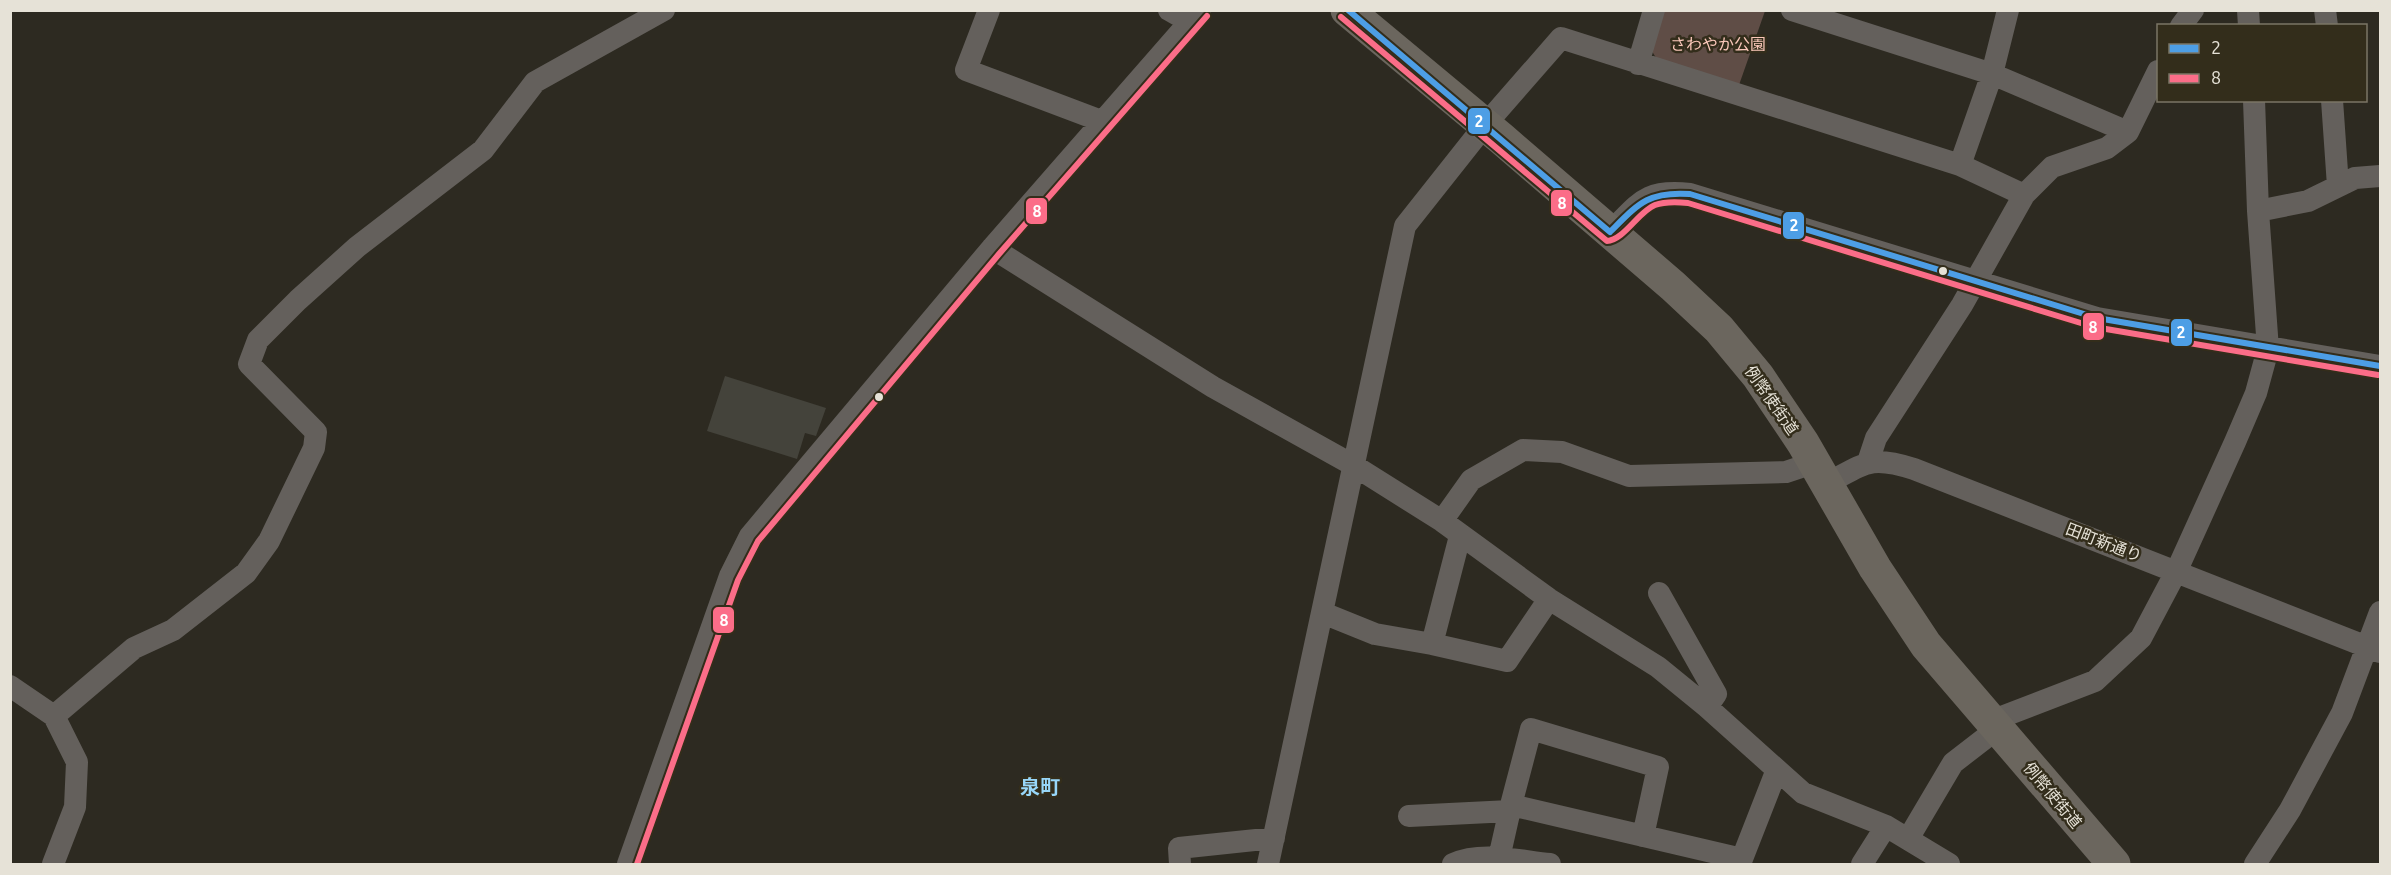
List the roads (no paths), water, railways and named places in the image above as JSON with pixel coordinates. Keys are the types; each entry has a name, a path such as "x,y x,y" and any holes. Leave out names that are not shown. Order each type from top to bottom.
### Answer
{"highway":[{"name":"例幣使街道","path":"1347,10 1673,286 1719,329 1758,376 1820,473 1875,568 1926,645 2114,864"}],"street":[{"path":"54,716 134,648 173,630 246,573 269,541 314,448 316,432 249,364 258,340 357,247 483,150 535,82 664,10"},
{"path":"989,10 966,70 1104,122"},
{"path":"628,864 730,576 750,536 992,248 1195,16 1169,10"},
{"path":"1638,64 1654,10"},
{"path":"1792,10 1992,74 2128,132"},
{"path":"1960,165 1992,74 2008,10"},
{"path":"2182,24 2193,10"},
{"path":"1268,864 1405,226 1485,125 1561,38 1960,165 2024,195"},
{"path":"1442,521 1471,480 1523,450 1562,452 1629,476 1820,473 1868,462 1876,438 1962,305 2024,195 2052,168 2107,148 2128,132 2157,73"},
{"path":"1908,839 1953,763 1994,725 2095,681 2130,650 2150,625 2177,570 2256,393 2268,349 2253,102"},
{"path":"2332,102 2338,186"},
{"path":"2258,211 2308,201 2355,178 2380,176"},
{"path":"1610,232 1648,197 1666,191 1689,194 2097,318 2268,349 2380,366"},
{"path":"992,248 1214,387 1353,465 1442,521 1549,598 1658,667 1707,707 1776,772 1803,793 1886,826 1949,864"},
{"name":"田町新通り","path":"1868,462 1890,462 1914,469 2177,570 2374,650"},
{"path":"1432,644 1461,536"},
{"path":"1659,593 1716,694 1707,707"},
{"path":"1323,613 1375,634 1507,661 1549,598"},
{"path":"2255,864 2290,810 2374,650 2380,612"},
{"path":"10,686 54,716 77,762 75,807 53,864"},
{"path":"1499,858 1531,729 1658,767 1643,836"},
{"path":"1409,816 1511,808 1643,836 1741,862 1776,772"},
{"path":"1862,864 1886,826"},
{"path":"1180,864 1179,848 1274,838"},
{"path":"1453,864 1464,860 1499,858 1550,864"}],"district":[{"name":"泉町","path":"1040,786"}],"park label":[{"name":"さわやか公園","path":"1718,44"}]}
